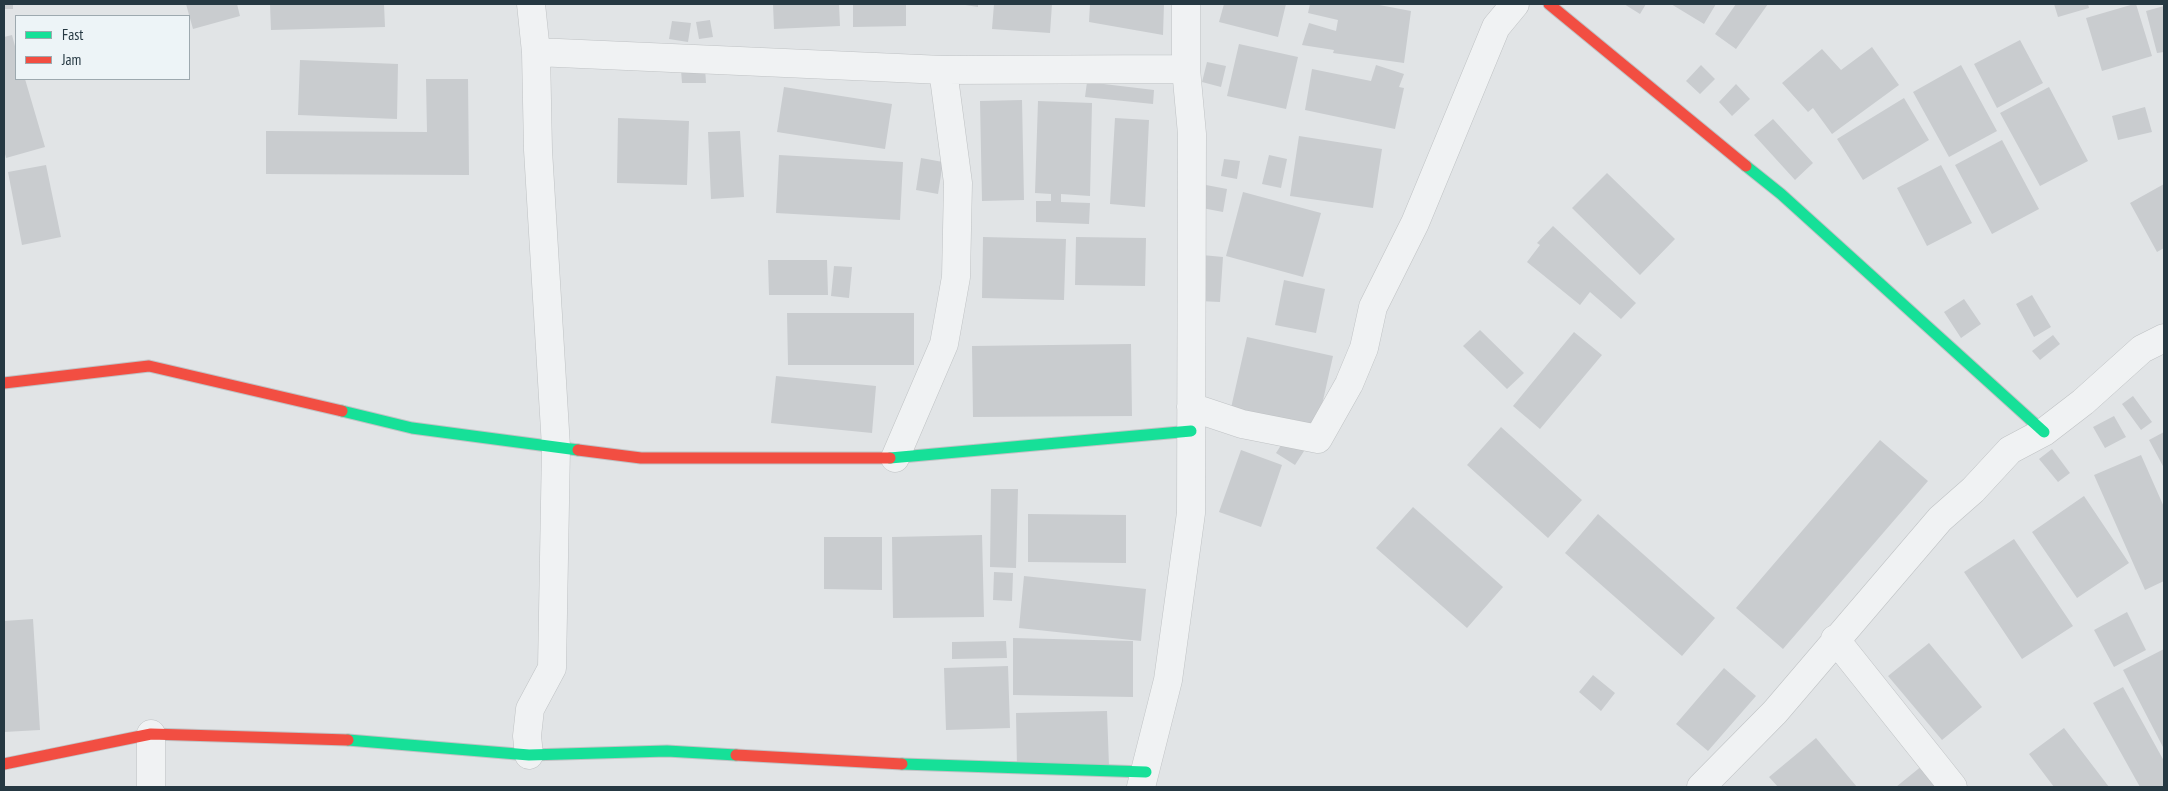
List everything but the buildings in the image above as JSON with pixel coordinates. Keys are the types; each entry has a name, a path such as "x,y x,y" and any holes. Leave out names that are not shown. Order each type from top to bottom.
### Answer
{"street":[{"path":"529,755 527,736 530,709 552,668 556,447 538,150 536,52 531,4"},
{"path":"4,764 151,734 380,742 529,755 667,751 1144,779 1168,680 1191,513 1192,134 1186,68 1186,4"},
{"path":"4,383 149,366 252,388 412,428 642,458 895,458 1191,419 1242,424 1318,439 1349,384 1364,348 1373,307 1415,224 1496,28 1515,4"},
{"path":"1549,4 1780,194 2044,432"},
{"path":"536,52 943,70 1186,68"},
{"path":"895,458 944,344 956,276 958,183 943,70"},
{"path":"1700,787 1774,712 1940,519 1973,490 2010,450 2044,432 2083,402 2142,349 2164,338"},
{"path":"1835,639 1953,787"},
{"path":"151,734 151,787"}],"traffic: fast":[{"path":"1746,166 1781,194 2044,432"},
{"path":"342,411 412,428 578,450"},
{"path":"890,458 1191,431"},
{"path":"348,740 529,755 667,751 736,755"},
{"path":"902,764 1146,772"}],"traffic: jam":[{"path":"1549,4 1746,166"},
{"path":"4,383 149,366 342,411"},
{"path":"578,450 641,458 890,458"},
{"path":"4,764 151,734 348,740"},
{"path":"736,755 902,764"}]}
